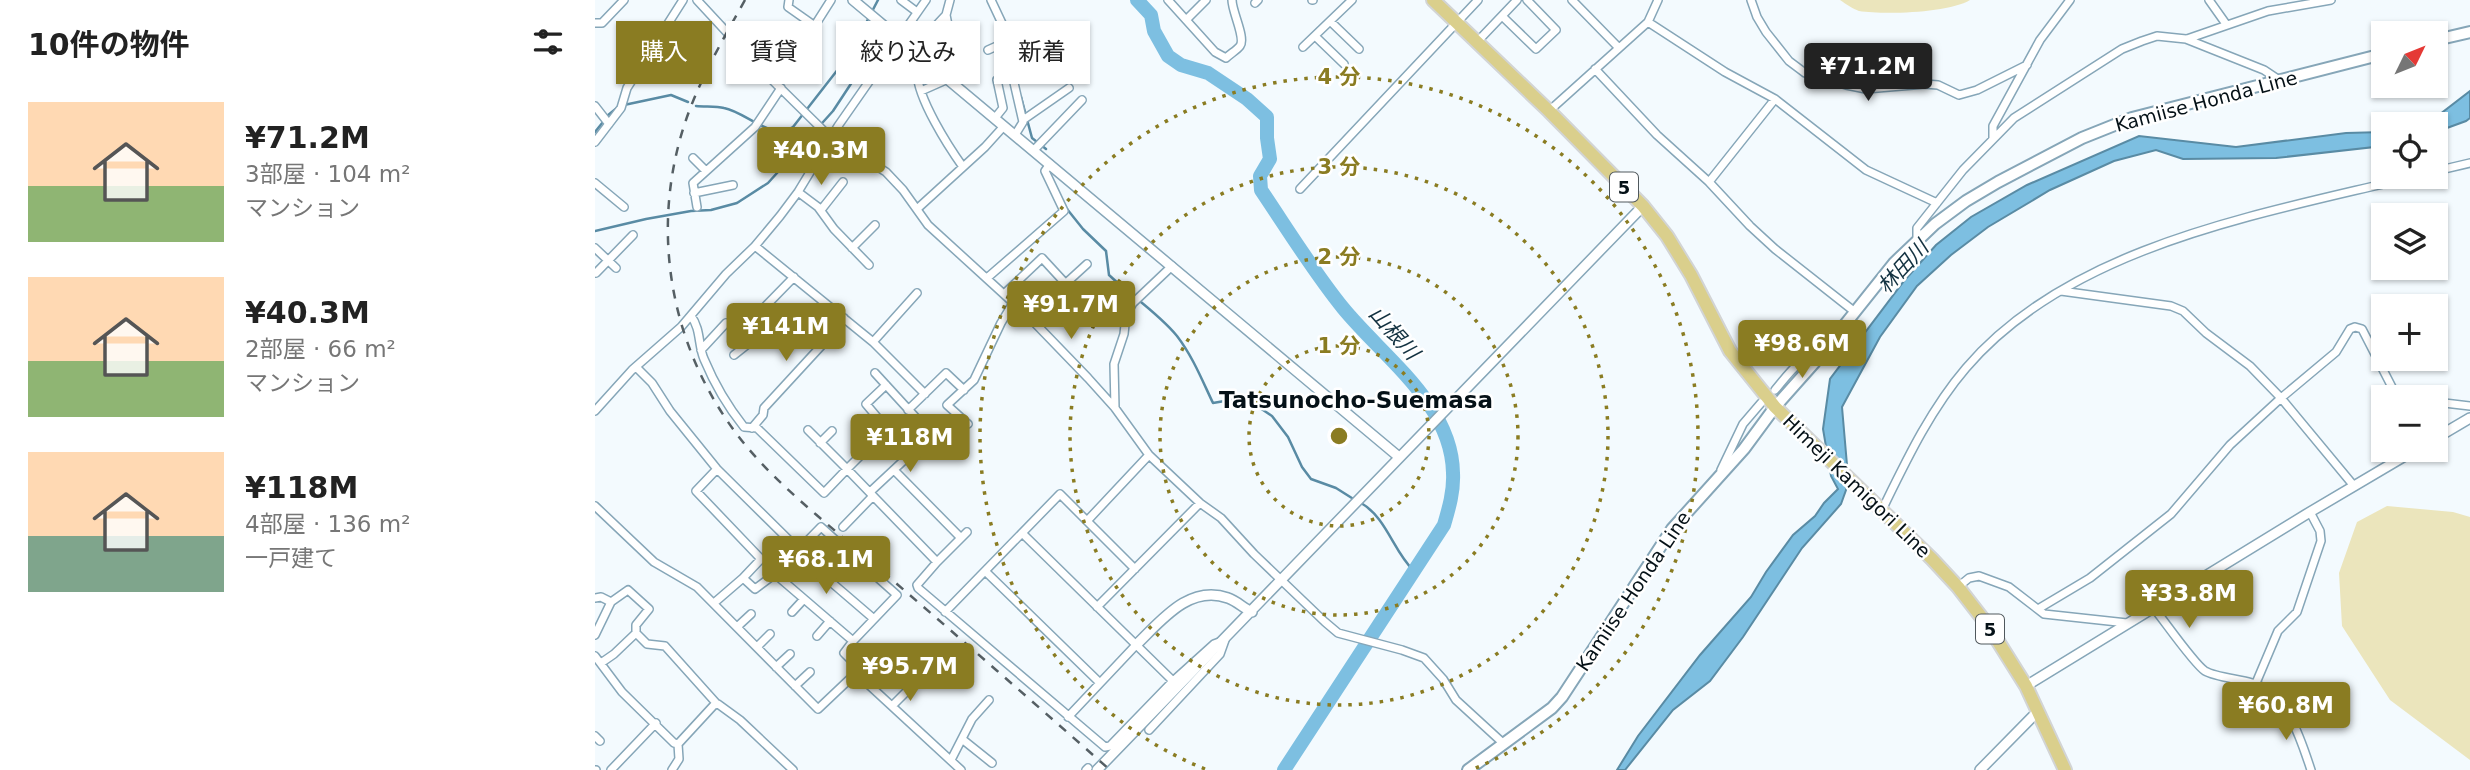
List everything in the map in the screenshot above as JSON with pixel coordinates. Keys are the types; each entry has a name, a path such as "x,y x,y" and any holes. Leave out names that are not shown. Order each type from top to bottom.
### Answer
{"main road":[{"name":"Himeji Kamigori Line","path":"1433,0 1643,206 1667,236 1691,275 1730,351 1775,407 1933,559 1958,587 1989,627 2026,686 2065,770"},
{"path":"2448,37 2470,32"},
{"name":"Kamiise Honda Line","path":"1468,770 1552,708 1562,697 1672,529 1744,449 1894,262 1917,239 1966,201 2082,138 2132,118 2371,57"}],"street":[{"path":"595,23 602,23 624,0"},
{"path":"595,142 621,108 627,88 683,0"},
{"path":"697,0 831,138 886,172 928,225 1029,317 1115,408 1149,455 1200,503 1221,518 1254,554 1339,633 1424,658 1439,673 1456,700 1504,744"},
{"path":"789,0 788,7 808,21"},
{"path":"818,21 831,0"},
{"path":"853,0 878,21"},
{"path":"901,0 917,12"},
{"path":"910,21 926,0"},
{"path":"947,21 950,0"},
{"path":"991,0 1001,21"},
{"path":"1168,0 1215,52 1226,58 1242,45 1244,38 1235,20 1231,0"},
{"path":"1187,19 1206,0"},
{"path":"1303,47 1352,0"},
{"path":"1300,189 1478,0"},
{"path":"1477,42 1517,0"},
{"path":"1502,16 1536,49 1556,30 1527,0"},
{"path":"1573,0 1619,48"},
{"path":"1549,111 1648,22 1658,0"},
{"path":"1751,0 1766,32 1789,61 1805,73 1846,85 1865,89 1938,85 1959,95 1977,90 2027,65"},
{"path":"1993,139 1993,126 2040,40 2070,0"},
{"path":"2209,0 2226,24"},
{"path":"2186,39 2268,11 2331,0"},
{"path":"940,21 946,15"},
{"path":"1331,22 1359,49"},
{"path":"1648,22 1725,72 1775,99 1866,170 1937,203"},
{"path":"1917,239 1917,229 1963,170 2014,118 2122,50 2157,36 2186,39 2264,70 2279,80"},
{"path":"1316,37 1344,64"},
{"path":"988,50 994,47"},
{"path":"1595,69 1657,135 1709,182 1775,249 1855,312"},
{"path":"697,207 693,183 755,127 781,84"},
{"path":"595,411 636,367 691,316 726,274 755,246 798,192 867,84"},
{"path":"919,84 938,127 963,167"},
{"path":"921,92 943,84"},
{"path":"955,84 1399,457"},
{"path":"995,118 1003,108 998,84"},
{"path":"1014,84 1023,120"},
{"path":"1015,135 1023,120 1069,88"},
{"path":"1709,182 1775,99"},
{"path":"1034,150 1082,100"},
{"path":"595,106 609,124"},
{"path":"917,209 1004,125"},
{"path":"693,158 706,171"},
{"path":"2448,168 2470,163"},
{"path":"987,278 1064,211 1045,171 1050,164"},
{"path":"821,210 843,182"},
{"path":"595,183 624,207"},
{"path":"694,193 733,185"},
{"path":"1882,510 1930,418 1965,369 1985,348 2026,314 2060,291 2130,257 2243,218 2371,187"},
{"path":"798,192 821,210 834,229 869,265"},
{"path":"1091,769 1225,640 1643,206"},
{"path":"852,248 875,225"},
{"path":"596,273 633,235"},
{"path":"755,246 873,342 925,394"},
{"path":"595,248 616,268"},
{"path":"1004,294 1042,258 1066,284"},
{"path":"1029,317 1087,264"},
{"path":"1115,408 1114,364 1124,334 1126,315 1133,303 1172,266"},
{"path":"734,355 762,332 753,319 794,278"},
{"path":"2060,291 2171,306 2183,312 2250,366 2281,398 2354,486"},
{"path":"873,342 917,293"},
{"path":"968,424 947,405 981,370 1001,323 1013,303"},
{"path":"691,316 697,324 701,350 731,411 744,427 757,428 824,493 887,429 866,404 886,385"},
{"path":"752,428 763,415 764,408 844,318"},
{"path":"701,350 726,323"},
{"path":"2038,609 2089,578 2171,514 2230,445 2336,352 2350,329 2362,329 2391,385"},
{"path":"1775,390 1804,359 1813,354 1822,354"},
{"path":"636,367 652,383 670,411 717,469 797,551 874,620"},
{"path":"875,373 941,446"},
{"path":"908,410 946,373 964,390"},
{"path":"1718,476 1743,424 1761,403"},
{"path":"2448,403 2470,406"},
{"path":"2448,431 2470,418"},
{"path":"808,430 937,562"},
{"path":"820,443 832,431"},
{"path":"842,527 894,470 931,435"},
{"path":"1087,521 1149,455"},
{"path":"2026,686 2395,462"},
{"path":"714,603 761,559 696,491 717,469"},
{"path":"894,470 961,538"},
{"path":"944,612 1060,494 1135,569"},
{"path":"1097,607 1200,503"},
{"path":"595,506 654,562 697,587 818,709 856,673 856,665 844,653 897,596 821,527 775,574 755,589 743,578"},
{"path":"2256,683 2278,631 2297,612 2321,541 2321,531 2310,512"},
{"path":"967,531 917,584 918,588 1105,747 1110,746 1173,681 1214,644 1225,640"},
{"path":"1022,533 1173,681"},
{"path":"985,571 1100,683"},
{"path":"775,574 853,641"},
{"path":"1958,587 1969,578 1979,576 2009,587 2044,614 2127,623"},
{"path":"595,635 611,602 628,590 649,609 636,625 636,633 647,644 665,646 717,704 740,720 793,770"},
{"path":"595,598 601,597 611,602"},
{"path":"1067,717 1136,645 1182,602 1199,597 1226,597 1252,612"},
{"path":"792,612 804,599"},
{"path":"2153,607 2205,671 2256,683 2274,697 2297,730 2311,770"},
{"path":"737,627 751,614"},
{"path":"817,636 830,621"},
{"path":"601,663 636,633"},
{"path":"757,647 770,634"},
{"path":"1149,730 1220,654 1225,640"},
{"path":"776,667 790,654"},
{"path":"595,656 622,692 677,744 679,759 672,770"},
{"path":"892,706 939,659"},
{"path":"795,686 810,672"},
{"path":"856,673 958,769"},
{"path":"951,760 972,719 989,700"},
{"path":"677,744 717,704"},
{"path":"1980,770 2038,711"},
{"path":"611,770 656,723"},
{"path":"962,739 992,763"}],"shaded area":[{"path":"1840,0 1970,0 1947,8 1884,13 1859,11"},
{"path":"2387,506 2453,512 2470,517 2470,760 2390,700 2342,626 2339,573 2357,522"}],"water":[{"path":"2470,91 2470,118 2448,128 2448,112 2443,112"},
{"path":"2371,132 2371,147 2276,158 2183,159 2156,150 2114,161 2050,190 1988,227 1951,255 1917,286 1880,337 1842,407 1847,465 1846,490 1841,504 1802,548 1743,637 1710,681 1673,710 1625,770 1617,770 1638,736 1700,655 1751,597 1793,535 1815,516 1838,489 1831,476 1823,429 1830,379 1904,281 1936,245 1971,217 2027,185 2139,136 2236,147"}],"waterway":[{"path":"595,231 737,203 768,183 833,111 862,67 858,50 865,25 878,0"},
{"name":"山根川","path":"1137,0 1151,15 1154,31 1168,56 1181,65 1208,73 1247,99 1267,117 1270,159 1260,176 1261,190 1332,294 1428,403 1450,448 1453,486 1444,525 1284,770"},
{"path":"696,106 724,108 767,128 785,130 793,127 836,72"},
{"path":"624,105 671,95 688,102"},
{"path":"1021,97 1032,138 1046,149"},
{"path":"607,116 618,107"},
{"path":"595,132 603,122"},
{"path":"1067,209 1106,251 1109,275 1177,336 1193,360 1213,403 1248,400 1272,416 1288,437 1302,467 1311,479 1336,488 1355,500"},
{"path":"1361,503 1377,517 1414,571"}],"railway":[{"path":"745,0 695,96 683,129 673,171 668,213 669,254 675,296 685,336 701,375 722,412 747,447 777,479 1110,770"}],"district":[{"name":"Tatsunocho-Suemasa","path":"1356,400"}],"water label":[{"name":"林田川","path":"1903,267"}]}
